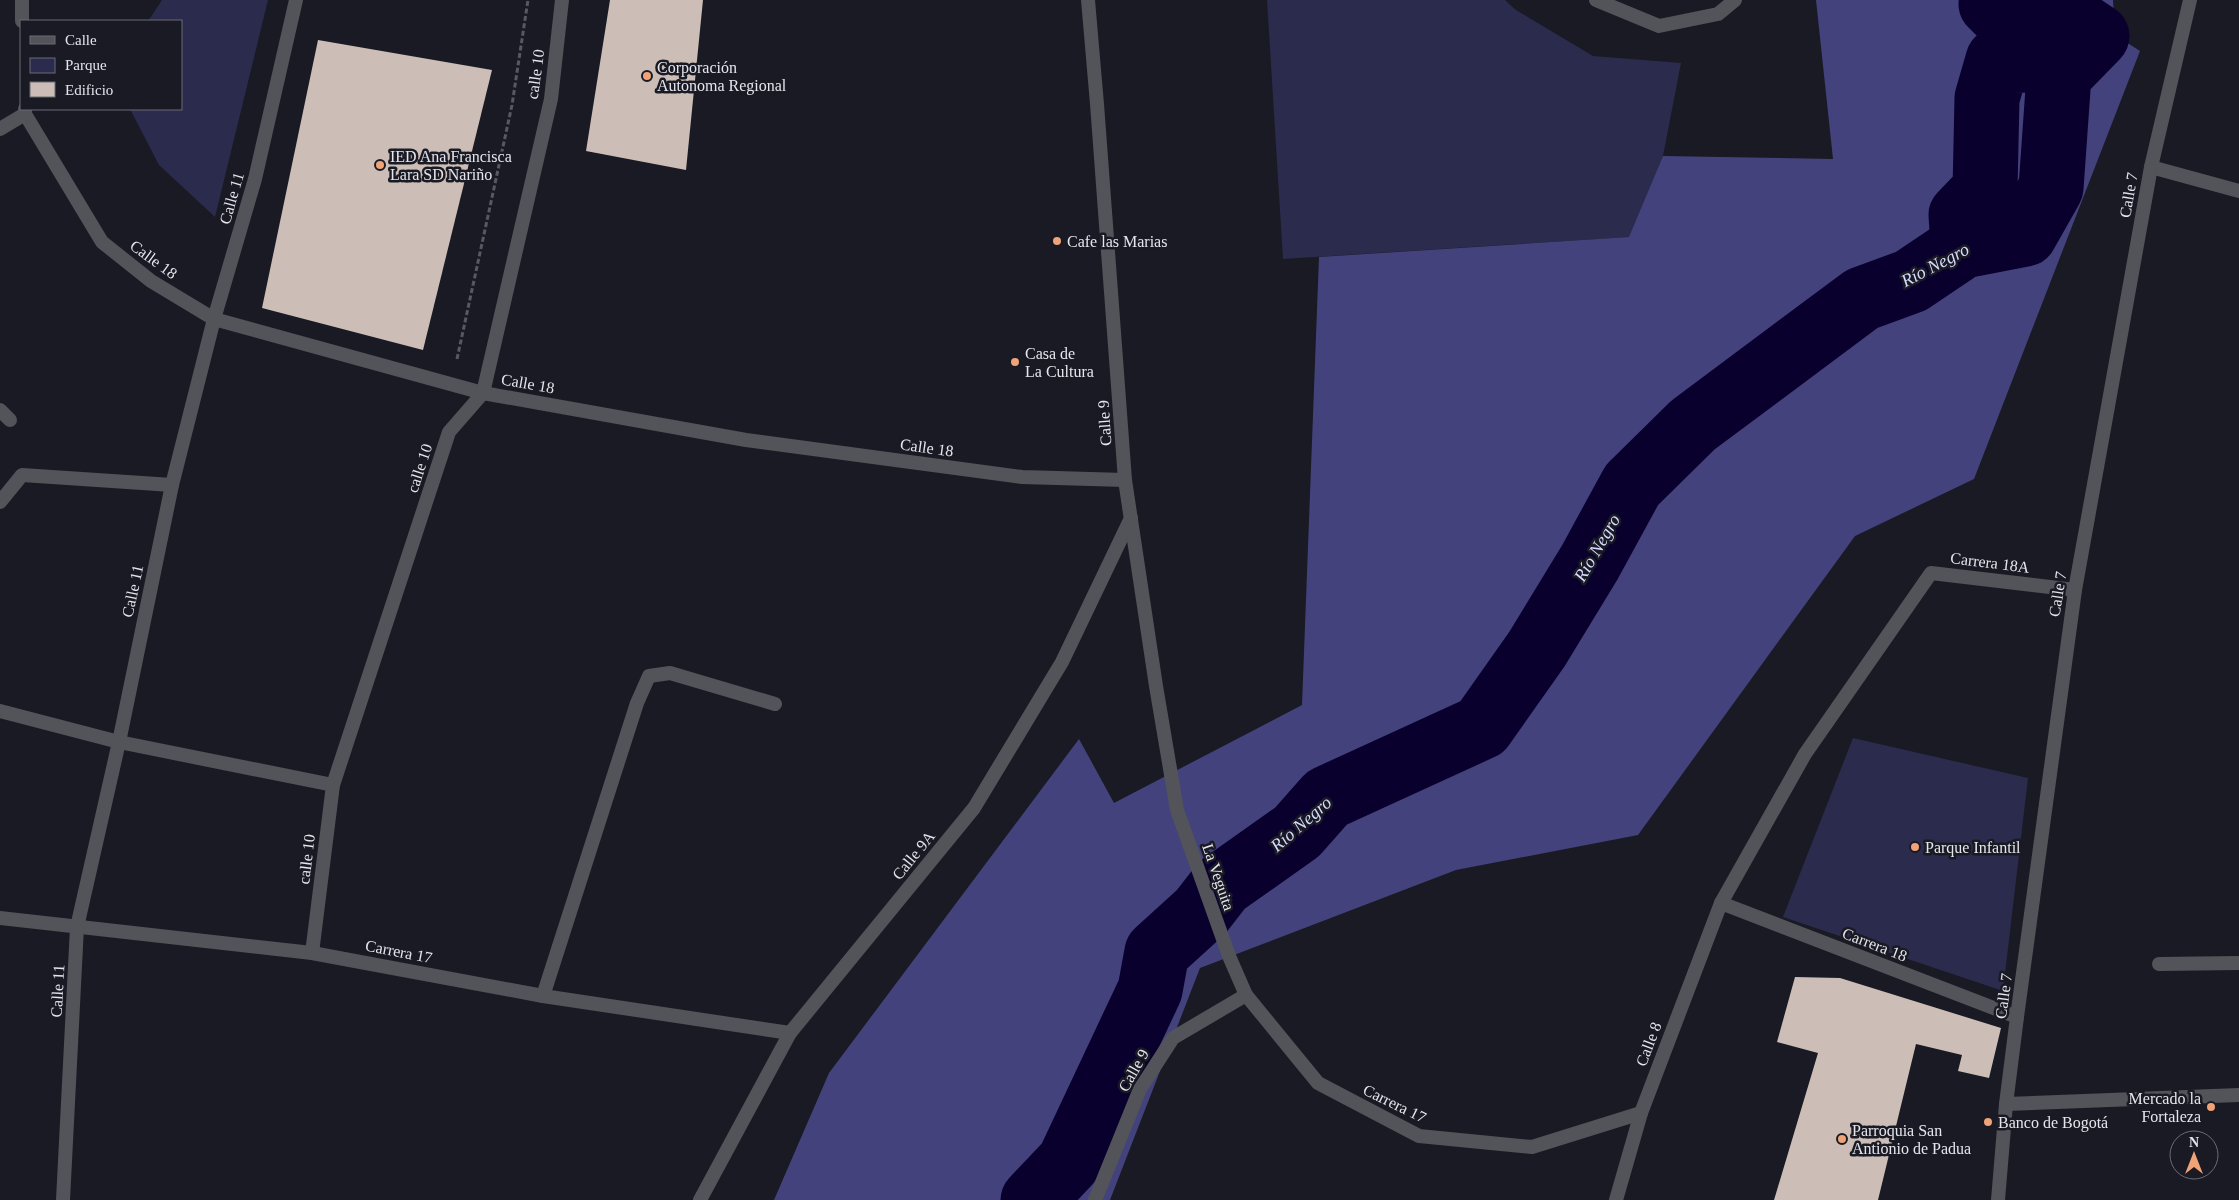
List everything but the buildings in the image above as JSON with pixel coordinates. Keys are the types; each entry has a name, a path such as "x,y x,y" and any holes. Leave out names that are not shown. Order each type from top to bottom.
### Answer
{"street":[{"path":"22,0 22,20"},
{"name":"Calle 11","path":"63,1200 78,927 119,742 172,484 214,319 255,179 296,0"},
{"name":"calle 10","path":"312,953 333,785 449,432 483,393 550,99 562,0"},
{"name":"Calle 9","path":"1088,0 1098,104 1126,480 1156,686 1177,810"},
{"path":"1596,0 1659,26 1718,14 1735,0"},
{"name":"Calle 7","path":"1998,1200 2006,1104 2075,590 2151,167 2190,0"},
{"path":"0,129 25,111"},
{"name":"Calle 18","path":"25,111 102,242 151,281 214,319 483,393 746,440 1022,477 1126,480"},
{"path":"2151,167 2239,191"},
{"path":"0,502 22,475 172,484"},
{"name":"Calle 9A","path":"700,1200 790,1033 974,808 1062,662 1131,518"},
{"name":"Carrera 18A","path":"1931,572 2075,590"},
{"name":"Calle 8","path":"1616,1200 1641,1113 1721,904 1805,754 1931,572"},
{"path":"543,996 637,703 649,676 670,673 774,704"},
{"path":"0,711 119,742 333,785"},
{"name":"La Veguita","path":"1177,810 1228,956"},
{"name":"Carrera 18","path":"1721,904 2017,1017"},
{"name":"Carrera 17","path":"0,918 312,953 543,996 790,1033"},
{"name":"Carrera 17","path":"1228,956 1246,995 1318,1083 1419,1136 1532,1146 1641,1113"},
{"path":"2159,964 2239,963"},
{"name":"Calle 9","path":"1095,1200 1140,1090 1172,1038 1246,995"},
{"path":"2006,1104 2239,1095"}],"path":[{"path":"451,384 512,106 528,0"}],"green space":[{"path":"162,0 268,0 215,217 159,165 131,110 182,110 182,20 149,20"},
{"path":"1267,0 1505,0 1516,10 1593,56 1681,63 1663,156 1630,237 1283,259"},
{"name":"Parque Infantil","path":"1853,738 2028,778 2003,991 1783,917"}],"shaded area":[{"path":"1816,0 2113,0 2115,35 2140,51 1974,479 1855,536 1638,835 1456,870 1200,968 1110,1200 774,1200 829,1073 1079,739 1114,803 1302,705 1319,257 1629,237 1663,156 1833,159"}],"waterway":[{"name":"Río Negro","path":"1033,1200 1069,1162 1150,990 1157,952 1201,912 1222,885 1297,832 1327,798 1482,727 1537,649 1590,562 1632,485 1693,425 1862,299 1911,281 1963,246 2025,234 2051,188 2059,75 2097,36 2073,20 2041,5 2007,20 1991,4 1992,0"},
{"path":"1963,246 1961,215 1985,190 1987,98 1998,60 2030,60 2049,56 2079,44"}],"place":[{"name":"Corporación Autonoma Regional","path":"647,76"},
{"name":"IED Ana Francisca Lara SD Nariño","path":"380,165"},
{"name":"Cafe las Marias","path":"1057,241"},
{"name":"Casa de La Cultura","path":"1015,362"},
{"name":"Parque Infantil","path":"1915,847"},
{"name":"Mercado la Fortaleza","path":"2211,1107"},
{"name":"Banco de Bogotá","path":"1988,1122"},
{"name":"Parroquia San Antionio de Padua","path":"1842,1139"}]}
